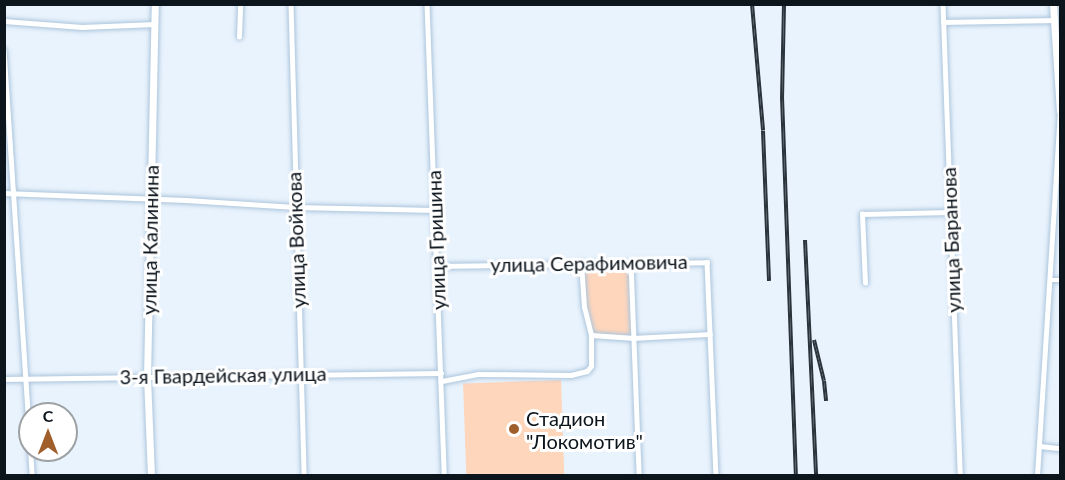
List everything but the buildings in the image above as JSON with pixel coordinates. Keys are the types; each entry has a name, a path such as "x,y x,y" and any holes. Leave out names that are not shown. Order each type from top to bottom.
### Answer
{"street":[{"name":"улица Калинина","path":"151,476 147,377 155,4"},
{"path":"240,4 240,37"},
{"name":"улица Войкова","path":"291,4 304,476"},
{"name":"улица Гришина","path":"427,4 444,476"},
{"name":"улица Баранова","path":"943,4 960,476"},
{"path":"1037,476 1060,112 1053,4"},
{"path":"943,22 1055,20"},
{"path":"4,21 82,27 155,24"},
{"path":"4,50 32,476"},
{"path":"4,193 295,207 435,210"},
{"path":"865,283 862,214 950,212"},
{"name":"улица Серафимовича","path":"437,266 707,262 716,476"},
{"path":"441,381 478,374 579,375 591,366 591,335 584,307 580,263"},
{"path":"631,263 639,476"},
{"path":"1051,280 1060,280"},
{"path":"591,335 634,338 710,334"},
{"name":"3-я Гвардейская улица","path":"4,378 441,373"},
{"path":"1040,446 1060,448"}],"shaded area":[{"path":"589,267 617,267 629,272 631,335 599,335 591,330 586,306 584,272"},
{"name":"Стадион \"Локомотив\"","path":"561,380 564,475 466,476 463,383"}],"railway":[{"path":"752,4 763,131 769,281"},
{"path":"784,4 782,97 796,476"},
{"path":"805,240 816,476"},
{"path":"814,340 824,381 826,401"}],"place":[{"name":"Стадион \"Локомотив\"","path":"514,429"}]}
